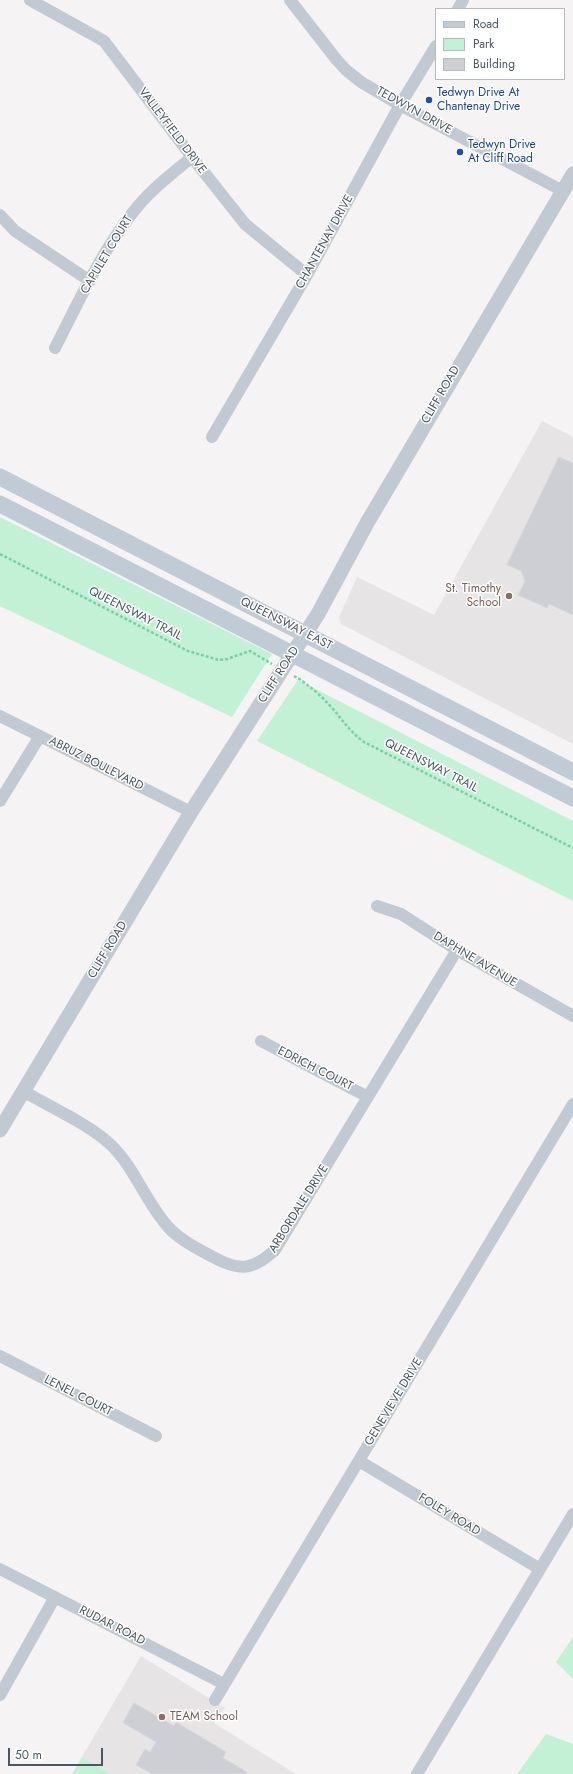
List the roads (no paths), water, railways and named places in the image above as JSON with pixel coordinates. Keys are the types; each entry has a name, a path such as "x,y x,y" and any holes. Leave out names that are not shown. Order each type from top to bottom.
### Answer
{"main road":[{"name":"QUEENSWAY EAST","path":"0,477 573,772"},
{"name":"QUEENSWAY EAST","path":"0,504 573,798"}],"street":[{"name":"VALLEYFIELD DRIVE","path":"30,0 104,41 245,224 307,275"},
{"name":"TEDWYN DRIVE","path":"290,0 346,70 361,82 400,106 563,191"},
{"name":"CHANTENAY DRIVE","path":"212,437 307,275 400,106 435,48"},
{"name":"CAPULET COURT","path":"54,348 113,240 134,210 192,157"},
{"name":"CLIFF ROAD","path":"0,1130 191,812 306,634 367,523 573,174"},
{"path":"0,215 16,231 90,280"},
{"name":"ABRUZ BOULEVARD","path":"0,716 191,812"},
{"path":"0,801 40,736"},
{"name":"DAPHNE AVENUE","path":"377,906 401,914 457,950 573,1016"},
{"name":"ARBORDALE DRIVE","path":"23,1091 95,1132 111,1144 127,1162 157,1212 170,1228 183,1240 220,1261 240,1267 253,1266 263,1262 275,1250 457,950"},
{"name":"EDRICH COURT","path":"261,1041 368,1096"},
{"name":"GENEVIEVE DRIVE","path":"215,1700 573,1104"},
{"name":"LENEL COURT","path":"0,1356 156,1436"},
{"name":"FOLEY ROAD","path":"359,1460 540,1569"},
{"path":"417,1774 573,1514"},
{"name":"RUDAR ROAD","path":"0,1569 224,1684"},
{"path":"0,1695 55,1597"}],"place":[{"name":"Tedwyn Drive At Chantenay Drive","path":"429,100"},
{"name":"Tedwyn Drive At Cliff Road","path":"460,152"},
{"name":"St. Timothy School","path":"509,596"},
{"name":"TEAM School","path":"162,1717"}]}
